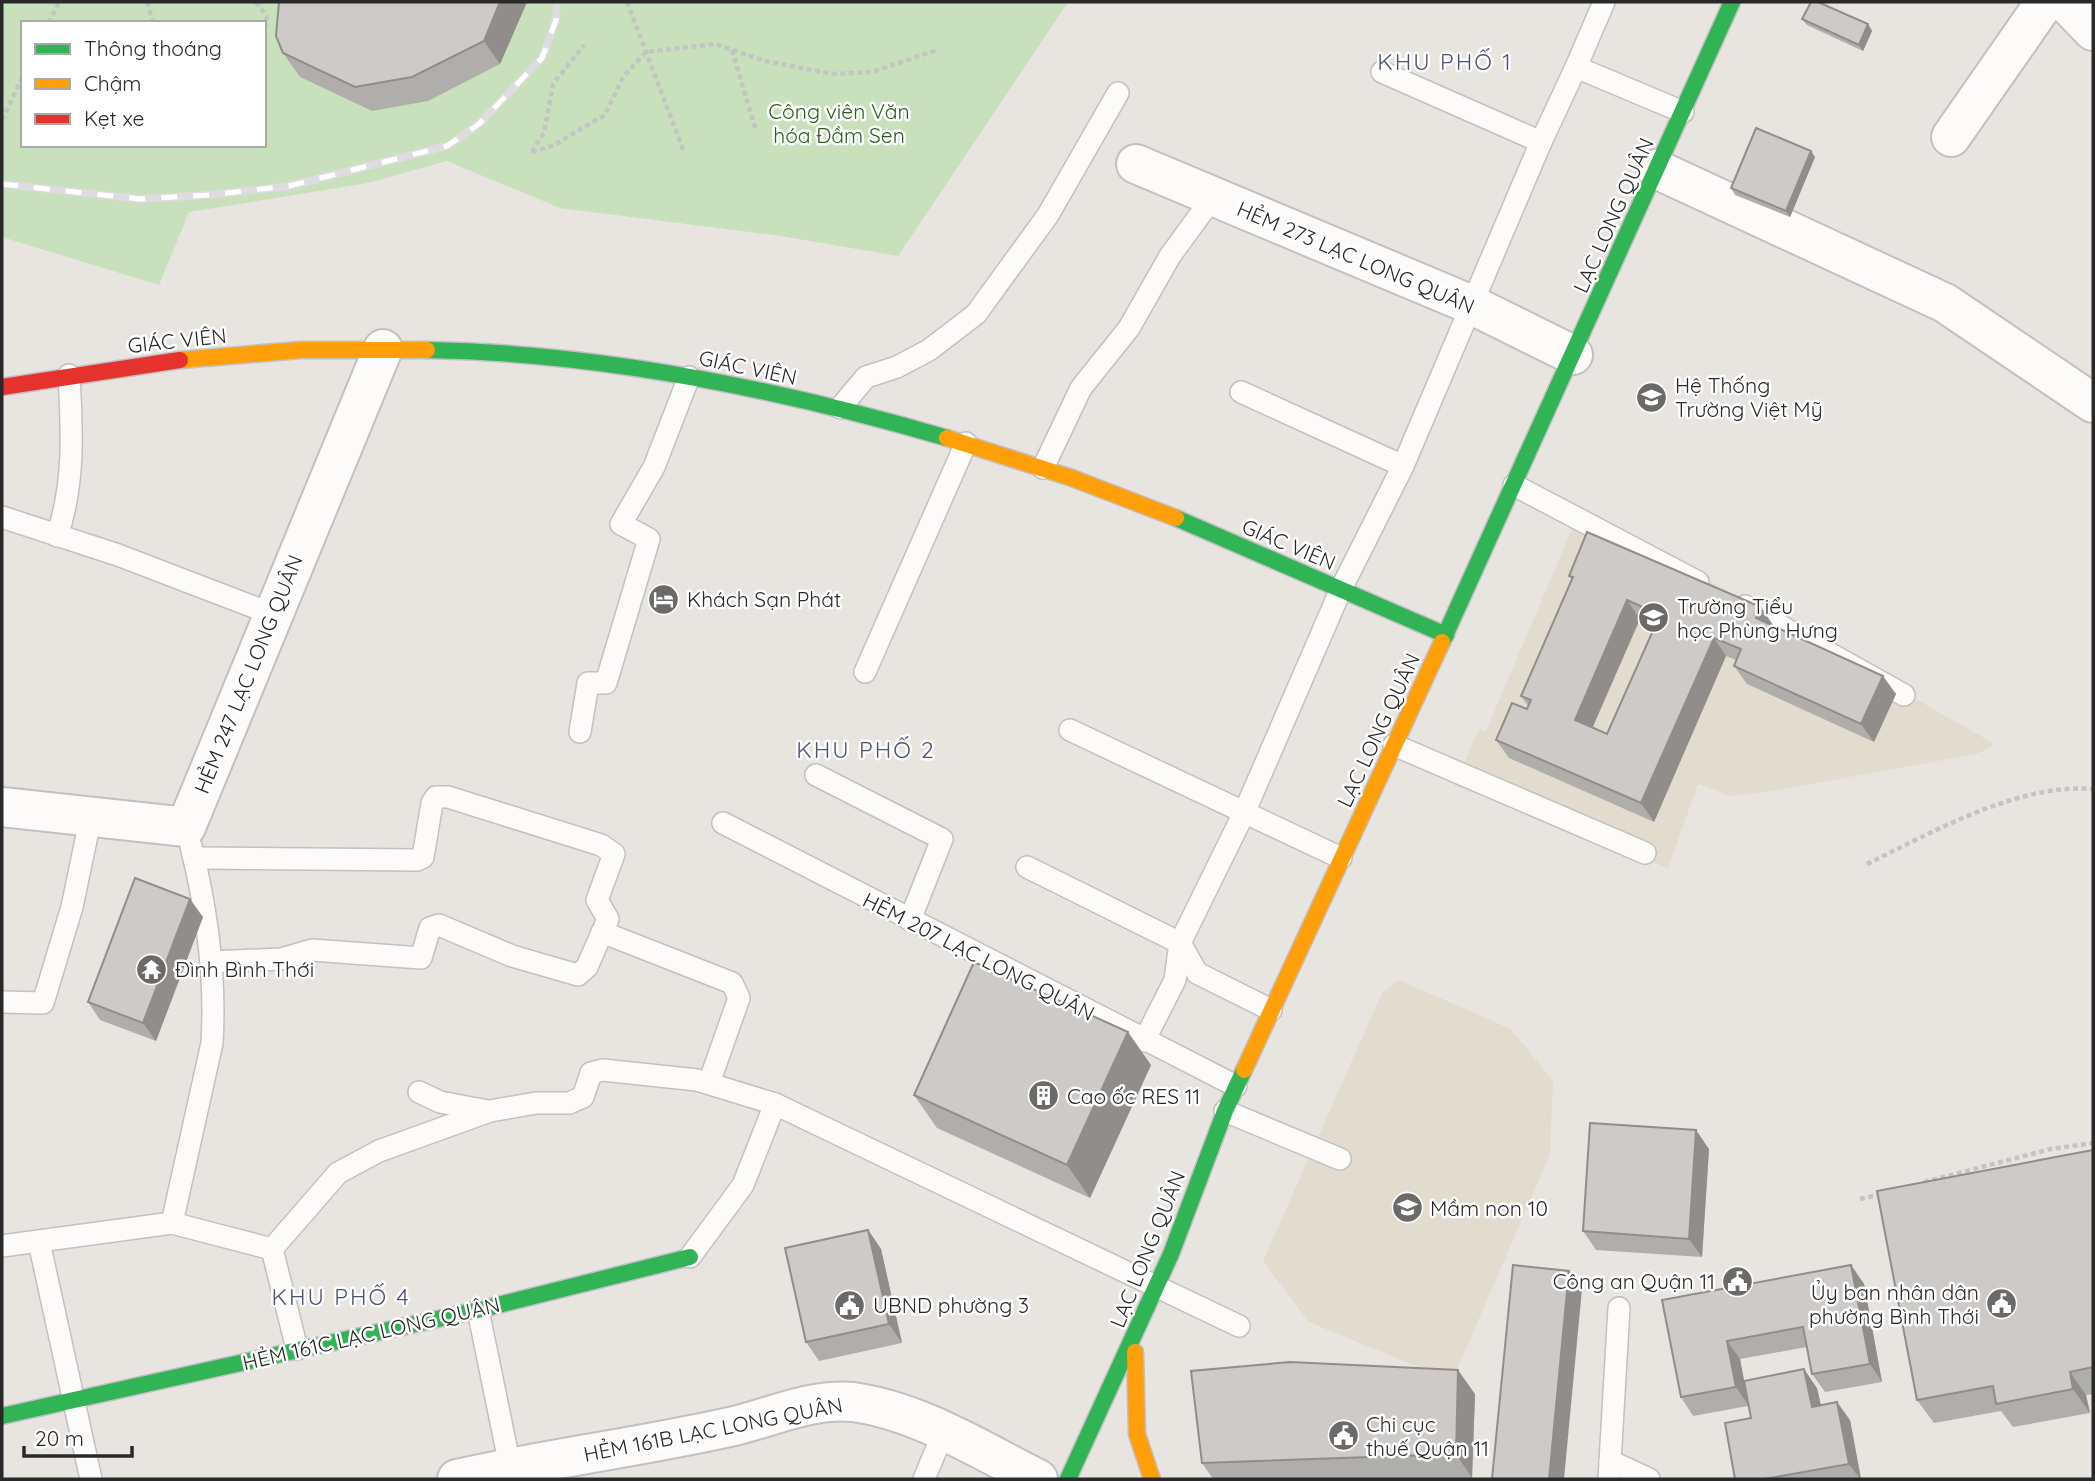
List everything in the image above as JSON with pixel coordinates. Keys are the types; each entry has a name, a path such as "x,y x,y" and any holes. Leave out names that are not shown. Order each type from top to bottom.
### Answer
{"street":[{"name":"LẠC LONG QUÂN","path":"1068,1479 1156,1287 1236,1086 1446,635 1732,2"},
{"path":"1951,137 2045,2"},
{"path":"2065,2 2093,32"},
{"name":"HẺM 273 LẠC LONG QUÂN","path":"1136,164 1472,305 1573,355"},
{"path":"1656,169 1945,303 2093,403"},
{"name":"GIÁC VIÊN","path":"2,387 168,360 256,352 383,349 513,354 689,377 840,408 966,443 1043,468 1151,508 1446,635"},
{"name":"HẺM 247 LẠC LONG QUÂN","path":"190,842 272,614 383,349"},
{"path":"2,807 91,816 190,842"},
{"name":"HẺM 161C LẠC LONG QUÂN","path":"2,1416 478,1310 690,1257"},
{"path":"1135,1335 1135,1425 1146,1470 1152,1479"},
{"name":"HẺM 161B LẠC LONG QUÂN","path":"457,1479 511,1473 733,1426 804,1407 850,1402 891,1410 944,1431 1038,1479"}],"lane":[{"path":"1144,1041 1175,980 1180,943 1244,813 1341,589 1403,466 1541,142 1604,2"},
{"path":"1576,67 1683,112"},
{"path":"1382,72 1541,142"},
{"path":"840,408 866,377 897,367 929,350 975,314 1048,215 1118,93"},
{"path":"1043,468 1081,388 1129,328 1170,256 1213,197"},
{"path":"57,536 65,511 73,457 69,375"},
{"path":"580,732 588,683 606,683 649,539 621,524 654,467 689,377"},
{"path":"1241,392 1403,466"},
{"path":"865,673 966,443"},
{"path":"1514,485 1722,594 1904,695"},
{"path":"2,517 118,555 272,614"},
{"path":"1070,730 1341,858"},
{"path":"1394,745 1645,853"},
{"path":"816,775 942,839 910,920"},
{"path":"172,1223 212,1043 211,962 190,842 417,860 423,857 426,849 432,803 436,797 448,797 609,849 614,854 597,900 608,919 587,967 578,975 512,956 439,925 430,928 421,958 312,950 281,959 211,962"},
{"path":"2,1002 43,1003 72,907 91,816"},
{"name":"HẺM 207 LẠC LONG QUÂN","path":"723,823 1236,1086"},
{"path":"1027,867 1180,943 1196,973 1271,1010"},
{"path":"602,932 732,983 739,998 709,1083"},
{"path":"272,1249 338,1173 379,1151 490,1111 536,1103 569,1102 583,1097 591,1073 603,1070 709,1083 775,1104 1239,1325"},
{"path":"419,1092 440,1102 490,1111"},
{"name":"HẺM 161C LẠC LONG QUÂN","path":"690,1257 743,1185 775,1104"},
{"path":"1225,1111 1340,1159"},
{"path":"2,1245 172,1223 272,1249"},
{"path":"39,1242 91,1479"},
{"path":"272,1249 297,1349"},
{"path":"1619,1308 1609,1470 1649,1479"},
{"path":"478,1310 511,1473"},
{"path":"924,1479 944,1431"}],"path":[{"path":"49,21 59,2"},
{"path":"147,2 152,21"},
{"path":"256,2 267,17 266,23"},
{"path":"627,2 684,152"},
{"path":"584,46 553,84 544,133 532,152 554,145 605,115 623,76 646,52 715,44 765,61 833,74 872,72 937,50"},
{"path":"732,50 756,131"},
{"path":"2,120 21,80"},
{"path":"1867,864 1943,827 2039,791 2093,789"},
{"path":"1911,1186 2051,1149 2093,1143"},
{"path":"1860,1199 1885,1193"}],"shaded area":[{"name":"Trường Tiểu học Phùng Hưng","path":"1581,508 1993,743 1992,747 1976,754 1767,792 1731,796 1698,784 1668,868 1454,785 1479,729 1486,731"},
{"name":"Mầm non 10","path":"1399,980 1511,1029 1553,1081 1550,1155 1452,1381 1309,1322 1263,1261 1382,993"}],"green space":[{"name":"Công viên Văn hóa Đầm Sen","path":"2,2 1068,2 898,256 781,236 560,208 447,161 368,183 189,212 159,285 2,237"}],"building":[{"path":"279,2 500,2 484,41 412,77 355,87 283,53 276,36"},
{"path":"1811,2 1818,2 1868,24 1859,45 1802,19"},
{"path":"1756,128 1811,151 1786,211 1731,188"},
{"path":"1587,532 1761,607 1756,618 1883,676 1861,724 1734,666 1741,649 1714,638 1641,803 1496,740 1512,703 1527,709 1531,700 1521,696 1573,577 1569,576","holes":["1627,600 1660,615 1607,734 1575,720"]},
{"name":"Đình Bình Thới","path":"135,878 190,899 143,1023 88,1002"},
{"name":"Cao ốc RES 11","path":"974,962 1128,1032 1067,1165 914,1095"},
{"path":"1590,1123 1696,1130 1689,1239 1583,1231"},
{"name":"Ủy ban nhân dân phường Bình Thới","path":"2093,1150 2093,1367 2070,1372 2073,1389 1996,1404 1993,1386 1917,1400 1877,1191"},
{"name":"UBND phường 3","path":"868,1230 889,1324 806,1342 785,1248"},
{"path":"1513,1265 1569,1271 1549,1479 1492,1479"},
{"path":"1851,1265 1870,1364 1812,1374 1803,1327 1727,1341 1736,1387 1681,1397 1662,1300"},
{"name":"Chi cục thuế Quận 11","path":"1290,1362 1458,1370 1456,1454 1202,1463 1191,1371"},
{"path":"1804,1369 1812,1407 1837,1402 1849,1464 1764,1479 1735,1479 1725,1423 1751,1418 1744,1381"}],"railway":[{"path":"2,184 140,199 209,195 289,186 447,146 479,124 542,58 556,20 557,2"}],"traffic: fast":[{"path":"1442,642 1732,2"},
{"path":"427,350 559,358 625,366 755,389 947,438"},
{"path":"1176,518 1446,635"},
{"path":"1068,1479 1171,1254 1225,1111 1244,1070"},
{"path":"2,1416 478,1310 690,1257"}],"traffic: slow":[{"path":"180,360 301,350 427,350"},
{"path":"947,438 1072,478 1176,518"},
{"path":"1244,1070 1442,642"},
{"path":"1135,1352 1137,1434 1152,1479"}],"traffic: jam":[{"path":"2,387 180,360"}],"place":[{"name":"Hệ Thống Trường Việt Mỹ","path":"1652,397"},
{"name":"Khách Sạn Phát","path":"664,599"},
{"name":"Trường Tiểu học Phùng Hưng","path":"1654,618"},
{"name":"Đình Bình Thới","path":"152,969"},
{"name":"Cao ốc RES 11","path":"1044,1096"},
{"name":"Mầm non 10","path":"1407,1208"},
{"name":"Công an Quận 11","path":"1738,1281"},
{"name":"Ủy ban nhân dân phường Bình Thới","path":"2002,1304"},
{"name":"UBND phường 3","path":"850,1305"},
{"name":"Chi cục thuế Quận 11","path":"1343,1436"}],"district":[{"name":"KHU PHỐ 1","path":"1445,61"},
{"name":"KHU PHỐ 2","path":"866,749"},
{"name":"KHU PHỐ 4","path":"341,1296"}]}
